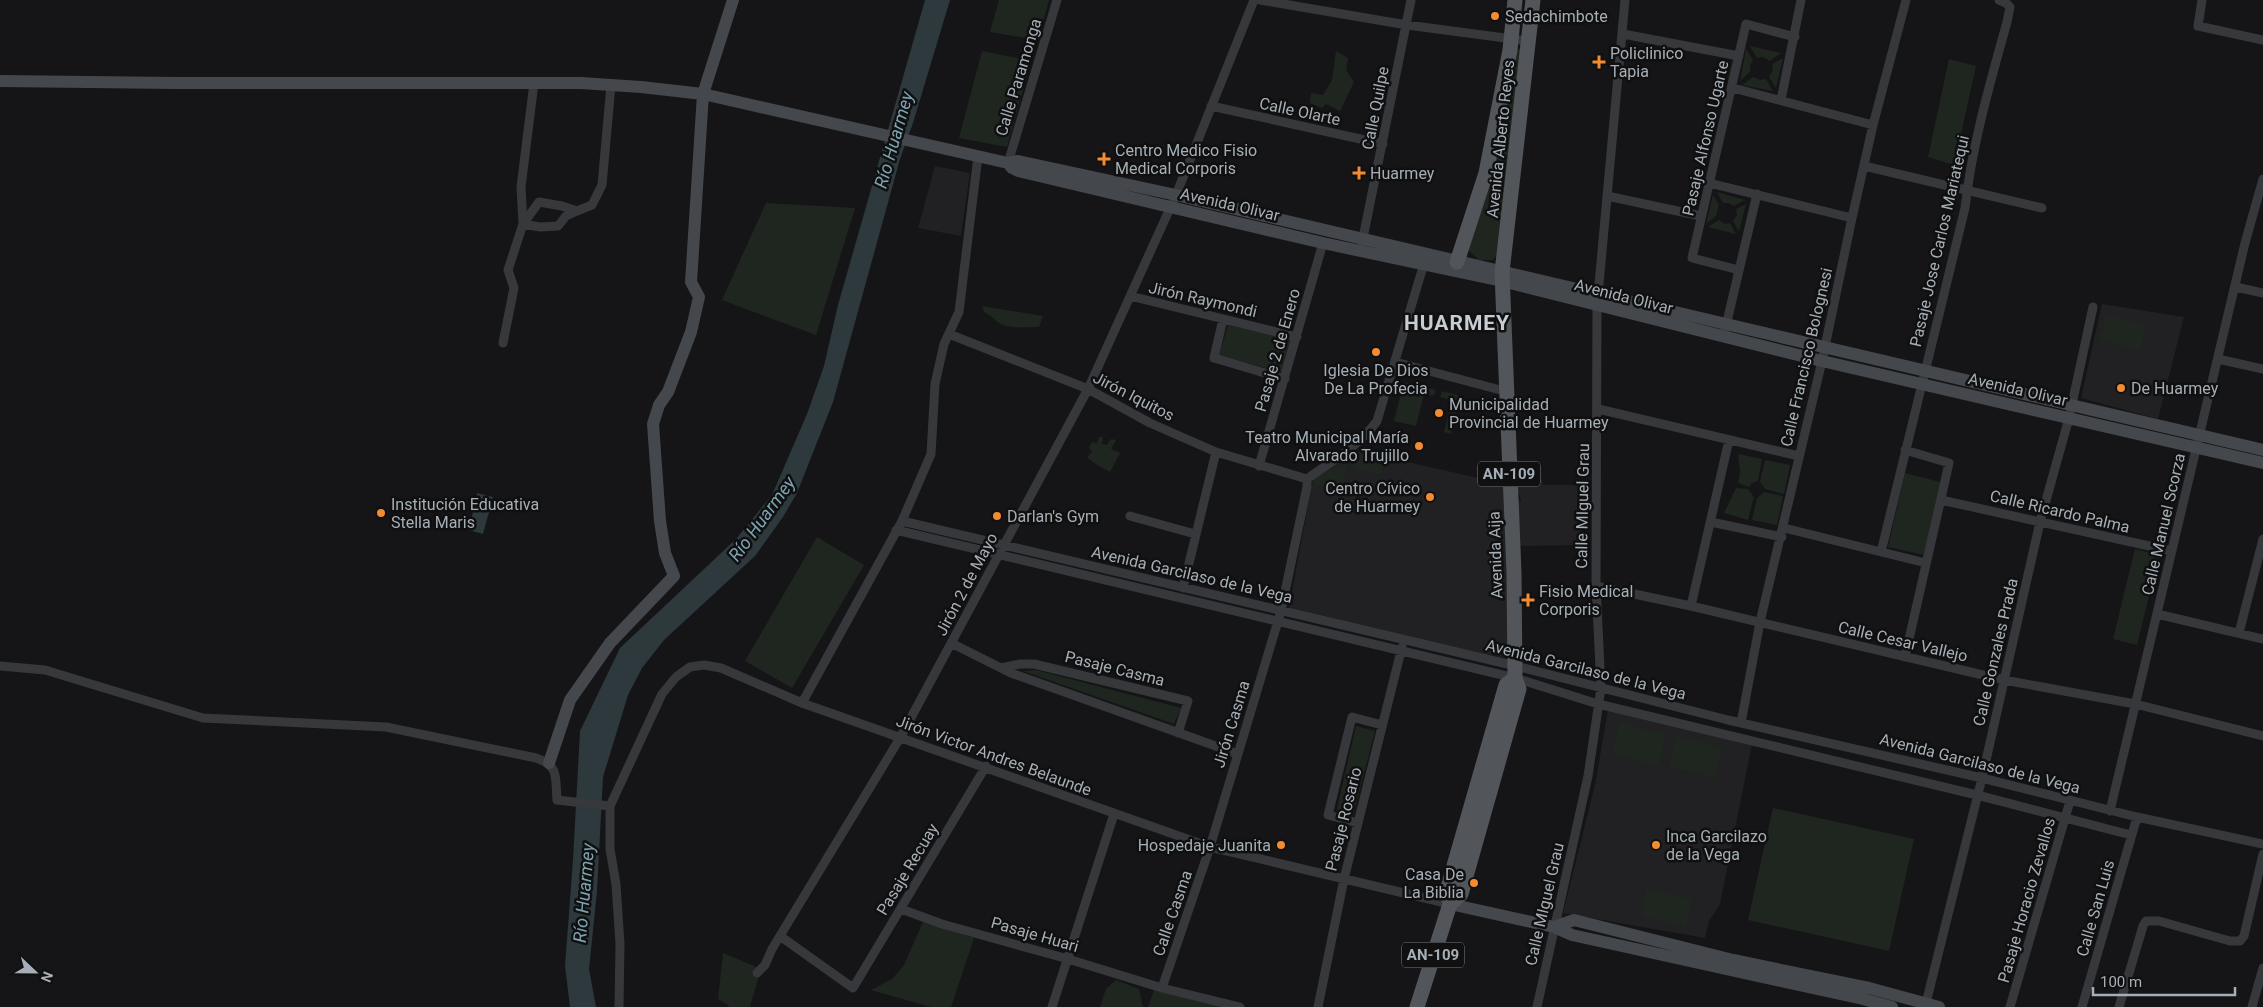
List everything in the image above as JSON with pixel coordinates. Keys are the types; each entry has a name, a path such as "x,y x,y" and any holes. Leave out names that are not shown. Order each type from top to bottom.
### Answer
{"main road":[{"name":"Avenida Alberto Reyes","path":"1457,262 1486,173 1511,39 1515,0"},
{"name":"Avenida Alberto Reyes","path":"1502,277 1533,0"},
{"name":"Avenida Aija","path":"1417,1007 1450,904 1461,894 1464,885 1519,689 1515,672 1508,392 1502,277"}],"street":[{"path":"550,762 570,700 610,642 674,576 665,553 660,521 653,424 659,405 668,392 683,357 692,332 699,297 691,282 703,94 734,0"},
{"name":"Calle Paramonga","path":"1008,163 1057,0"},
{"name":"Jirón 2 de Mayo","path":"757,973 765,965 780,936 900,738 1088,390 1173,200 1254,0"},
{"path":"1260,0 1407,25 1528,41"},
{"name":"Calle Quilpe","path":"1361,245 1411,0"},
{"name":"Calle MIguel Grau","path":"1538,1007 1588,776 1602,688 1596,586 1597,301 1626,0"},
{"path":"1782,100 1801,0"},
{"name":"Calle Francisco Bolognesi","path":"1741,723 1760,622 1824,354 1873,125 1906,0"},
{"name":"Pasaje Jose Carlos Mariatequi","path":"1881,552 1965,208 1969,171 2010,4 1999,0"},
{"path":"2202,0 2198,26 2263,40"},
{"name":"Pasaje Alfonso Ugarte","path":"1739,270 1692,258 1733,88 1746,24 1794,37"},
{"path":"1623,34 1739,56"},
{"name":"Avenida Olivar","path":"0,81 534,83 610,85 703,94 879,132 1008,163 1018,171 1173,200 1923,377 2072,405 2263,463"},
{"path":"523,224 521,187 534,83"},
{"path":"523,224 540,227 558,226 566,216 592,205 602,185 610,85"},
{"path":"1733,88 1873,125"},
{"name":"Calle Olarte","path":"1211,106 1383,144"},
{"path":"802,703 902,521 931,454 935,384 944,344 959,312 978,156"},
{"path":"1864,166 2042,208"},
{"name":"Calle Manuel Scorza","path":"2110,811 2245,243 2263,179"},
{"path":"1709,183 1852,218"},
{"path":"1724,331 1757,194"},
{"path":"1607,196 1702,216"},
{"name":"Avenida Olivar","path":"1173,200 1323,243 1361,245"},
{"path":"503,343 514,288 508,270 523,224 538,202 577,211"},
{"name":"Pasaje 2 de Enero","path":"1259,466 1298,337 1323,243"},
{"path":"1307,479 1366,436 1377,421 1425,259"},
{"name":"Avenida Olivar","path":"1425,259 1457,262 1502,277"},
{"path":"2236,287 2263,293"},
{"name":"Jirón Raymondi","path":"1130,296 1298,337"},
{"name":"Calle Gonzales Prada","path":"1926,1003 1978,795 2040,522 2069,418 2093,307"},
{"path":"1223,319 1214,358 1285,379"},
{"name":"Jirón Iquitos","path":"949,334 1088,390 1150,422 1216,452 1307,479"},
{"path":"2218,359 2263,369"},
{"path":"1395,362 1508,392"},
{"name":"Avenida Olivar","path":"1923,377 2069,418 2198,442 2263,450"},
{"path":"1598,409 1799,456"},
{"path":"1691,606 1729,440"},
{"path":"1905,450 1949,463 1905,656"},
{"path":"1183,588 1216,452"},
{"name":"Jirón Casma","path":"1210,847 1281,611 1307,487 1307,479"},
{"name":"Calle Ricardo Palma","path":"1941,500 2172,551"},
{"path":"1130,516 1195,534"},
{"name":"Avenida Garcilaso de la Vega","path":"902,521 1404,640 1515,672 1598,704 1978,795 2131,835"},
{"path":"1711,522 1783,532 1926,563"},
{"name":"Avenida Garcilaso de la Vega","path":"896,530 1401,651 1602,688 1741,723 1982,778 2110,811 2263,844"},
{"path":"2239,633 2263,539"},
{"name":"Calle Cesar Vallejo","path":"1596,586 1691,606 2004,680 2135,704 2263,736"},
{"path":"2157,614 2263,639"},
{"name":"Pasaje Rosario","path":"1318,1007 1344,879 1404,640"},
{"path":"950,643 1001,668 1238,754"},
{"name":"Pasaje Casma","path":"1001,668 1020,664 1034,664 1188,701 1178,733"},
{"name":"Jirón Victor Andres Belaunde","path":"610,806 662,694 676,677 690,667 704,665 721,668 802,703 986,766 1114,814 1210,847 1450,904"},
{"path":"0,666 45,670 203,718 386,727 550,762 555,770 557,800 610,806 610,848 616,884 620,944 619,1007"},
{"path":"1358,823 1328,815 1352,717 1382,725"},
{"name":"Pasaje Recuay","path":"780,936 853,988 986,766"},
{"name":"Pasaje Horacio Zevallos","path":"2010,1007 2070,800"},
{"path":"1052,1007 1114,814"},
{"name":"Calle San Luis","path":"2082,1007 2136,817"},
{"name":"Calle Casma","path":"1162,988 1210,847"},
{"path":"2119,1007 2146,921 2159,921 2230,941 2240,941 2244,936 2263,859"},
{"path":"1450,904 1554,927 1572,935 1864,998 1892,1007"},
{"name":"Pasaje Huari","path":"901,908 942,924 1068,959 1162,988 1240,1007"},
{"path":"2252,1007 2263,968"},
{"path":"1864,998 1926,1003 1939,1007"}],"shaded area":[{"path":"999,0 1049,0 1038,40 990,32"},
{"path":"1750,46 1781,53 1770,61 1763,57 1757,58"},
{"path":"1518,48 1522,51 1503,247 1493,260 1479,260 1469,251 1468,242"},
{"path":"1746,49 1753,60 1750,65 1750,72 1740,81"},
{"path":"982,51 1031,61 1007,147 959,138"},
{"path":"1336,51 1348,58 1346,70 1354,82 1340,111 1326,104 1322,108 1310,103 1311,93 1323,95 1332,80"},
{"path":"1783,58 1776,88 1769,77 1773,70 1772,64"},
{"path":"1949,59 1976,66 1954,165 1928,157"},
{"path":"1753,77 1760,80 1766,79 1773,91 1742,85"},
{"path":"935,166 970,173 961,236 918,228"},
{"path":"1717,192 1745,200 1734,206 1723,203"},
{"path":"1713,195 1719,205 1716,216 1706,224"},
{"path":"766,203 855,208 816,335 722,300"},
{"path":"1746,204 1739,231 1733,221 1737,215 1736,209"},
{"path":"1719,220 1725,224 1730,223 1736,234 1708,227"},
{"path":"2102,304 2184,317 2158,419 2081,398"},
{"path":"982,306 1043,316 1039,327 1010,327 1001,324 984,312"},
{"path":"2106,315 2147,325 2140,350 2100,340"},
{"path":"1228,325 1292,338 1282,372 1219,356"},
{"path":"1404,382 1436,390 1434,396 1424,394 1416,426 1394,421"},
{"path":"1442,391 1460,396 1451,434 1444,432 1452,400 1440,397"},
{"path":"1099,437 1103,437 1102,444 1107,445 1111,439 1116,440 1111,449 1120,453 1110,472 1087,457 1092,452 1089,447 1092,442 1097,443"},
{"path":"1358,451 1510,485 1511,659 1410,638 1289,608 1314,474"},
{"path":"1738,454 1762,459 1758,481 1752,483 1749,487 1738,483 1740,472"},
{"path":"1357,455 1384,462 1381,475 1354,468"},
{"path":"1765,460 1790,465 1784,494 1765,489 1760,482"},
{"path":"1347,463 1340,491 1314,485 1316,477"},
{"path":"1905,473 1940,482 1924,555 1888,547"},
{"path":"1541,478 1543,485 1581,485 1581,545 1516,546 1516,501 1521,501 1519,493 1516,494 1514,483"},
{"path":"1736,488 1748,489 1754,497 1748,520 1724,513"},
{"path":"1764,492 1783,496 1777,525 1752,520 1757,498"},
{"path":"817,537 864,565 792,688 745,661"},
{"path":"2135,549 2159,555 2137,645 2113,639"},
{"path":"1036,670 1181,708 1174,724 1023,671"},
{"name":"Inca Garcilazo de la Vega","path":"1608,710 1752,744 1720,904 1709,921 1705,938 1563,913 1595,785"},
{"path":"1619,723 1666,734 1659,765 1612,754"},
{"path":"1356,726 1375,731 1353,816 1336,813"},
{"path":"1676,736 1722,747 1715,777 1669,767"},
{"path":"1773,808 1914,839 1889,951 1748,920"},
{"path":"1647,889 1692,899 1686,926 1641,916"},
{"path":"923,922 974,938 951,1007 931,1007 871,990 892,979 904,965"},
{"path":"723,953 761,969 750,1007 729,1007 718,999"},
{"path":"1116,980 1139,989 1143,1007 1100,1007 1106,989"},
{"path":"1154,990 1227,1007 1148,1007"}],"water":[{"name":"Río Huarmey","path":"925,0 950,0 913,123 900,159 833,402 797,493 783,517 755,556 664,640 642,668 628,695 603,777 597,891 589,969 596,1007 570,1007 565,966 580,731 620,648 736,539 772,495 807,414 824,366 838,305"},
{"path":"477,493 493,497 483,534 469,530"}],"place":[{"name":"Sedachimbote","path":"1495,16"},
{"name":"Policlinico Tapia","path":"1599,62"},
{"name":"Centro Medico Fisio Medical Corporis","path":"1104,159"},
{"name":"Huarmey","path":"1359,173"},
{"name":"Iglesia De Dios De La Profecia","path":"1376,352"},
{"name":"De Huarmey","path":"2121,388"},
{"name":"Municipalidad Provincial de Huarmey","path":"1439,413"},
{"name":"Teatro Municipal María Alvarado Trujillo","path":"1419,446"},
{"name":"Centro Cívico de Huarmey","path":"1430,497"},
{"name":"Institución Educativa Stella Maris","path":"381,513"},
{"name":"Darlan's Gym","path":"997,516"},
{"name":"Fisio Medical Corporis","path":"1528,600"},
{"name":"Hospedaje Juanita","path":"1281,845"},
{"name":"Inca Garcilazo de la Vega","path":"1656,845"},
{"name":"Casa De La Biblia","path":"1474,883"}],"district":[{"name":"HUARMEY","path":"1457,323"}]}
